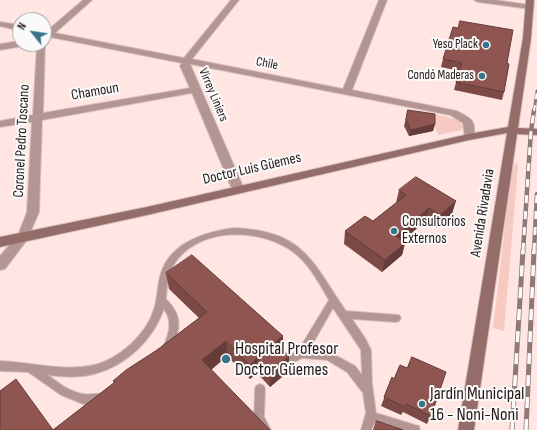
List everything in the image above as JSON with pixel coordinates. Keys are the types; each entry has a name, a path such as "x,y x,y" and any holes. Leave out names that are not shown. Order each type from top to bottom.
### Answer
{"main road":[{"name":"Avenida Rivadavia","path":"466,430 530,4"},
{"name":"Doctor Luis Güemes","path":"0,242 469,137 512,129 537,132"}],"street":[{"path":"52,30 88,0"},
{"name":"Virrey Liniers","path":"235,0 186,62 185,66 238,189"},
{"path":"346,93 383,0"},
{"path":"478,0 530,4"},
{"path":"0,24 12,26"},
{"name":"Chile","path":"52,36 453,113 468,121 470,127 469,137"},
{"path":"0,47 12,45"},
{"name":"Coronel Pedro Toscano","path":"0,264 23,237 33,212 41,52"},
{"name":"Chamoun","path":"0,124 195,90"}],"lane":[{"path":"0,366 87,372 108,365 130,349 150,330 161,300 162,280 172,260 184,248 197,240 218,233 233,231 254,232 271,236 299,252 308,261 366,350 367,390 371,416 366,430"},
{"path":"159,357 165,352 172,339 176,326 173,313 161,300"},
{"path":"288,361 301,354 333,301"},
{"path":"343,315 396,318"},
{"path":"301,354 328,356 351,369 367,390"},
{"path":"30,369 71,395 83,400 94,400 106,396 112,392"},
{"path":"260,389 259,418 266,430"},
{"path":"371,416 415,430"}],"shaded area":[{"path":"430,113 460,120 463,127 461,130 438,135"},
{"path":"517,162 518,167 504,331 493,328 512,167"}],"building":[{"path":"460,21 513,30 504,92 456,82 462,63 443,59 453,27 458,28"},
{"path":"408,110 435,114 435,124 411,130 406,120"},
{"name":"Consultorios Externos","path":"416,177 456,201 440,215 429,208 396,236 405,243 385,260 345,231 365,216 373,221 406,195 399,190"},
{"path":"192,255 283,336 275,343 289,356 271,372 257,358 250,365 226,341 202,360 270,430 53,430 115,382 113,381 126,370 157,350 207,312 166,273"},
{"path":"412,357 446,372 431,416 406,404 405,407 384,397 392,377 394,379 400,365 407,368"},
{"path":"16,379 53,430 0,430 0,391"},
{"path":"377,421 403,430 374,430"}],"railway":[{"path":"534,111 537,91"},
{"path":"523,251 531,131 534,110"},
{"path":"534,251 537,194"},
{"path":"512,430 523,250"},
{"path":"526,430 534,250"}],"place":[{"name":"Yeso Plack","path":"486,45"},
{"name":"Condó Maderas","path":"482,76"},
{"name":"Consultorios Externos","path":"394,231"},
{"name":"Hospital Profesor Doctor Güemes","path":"226,359"},
{"name":"Jardín Municipal 16 - Noni-Noni","path":"422,404"}]}
